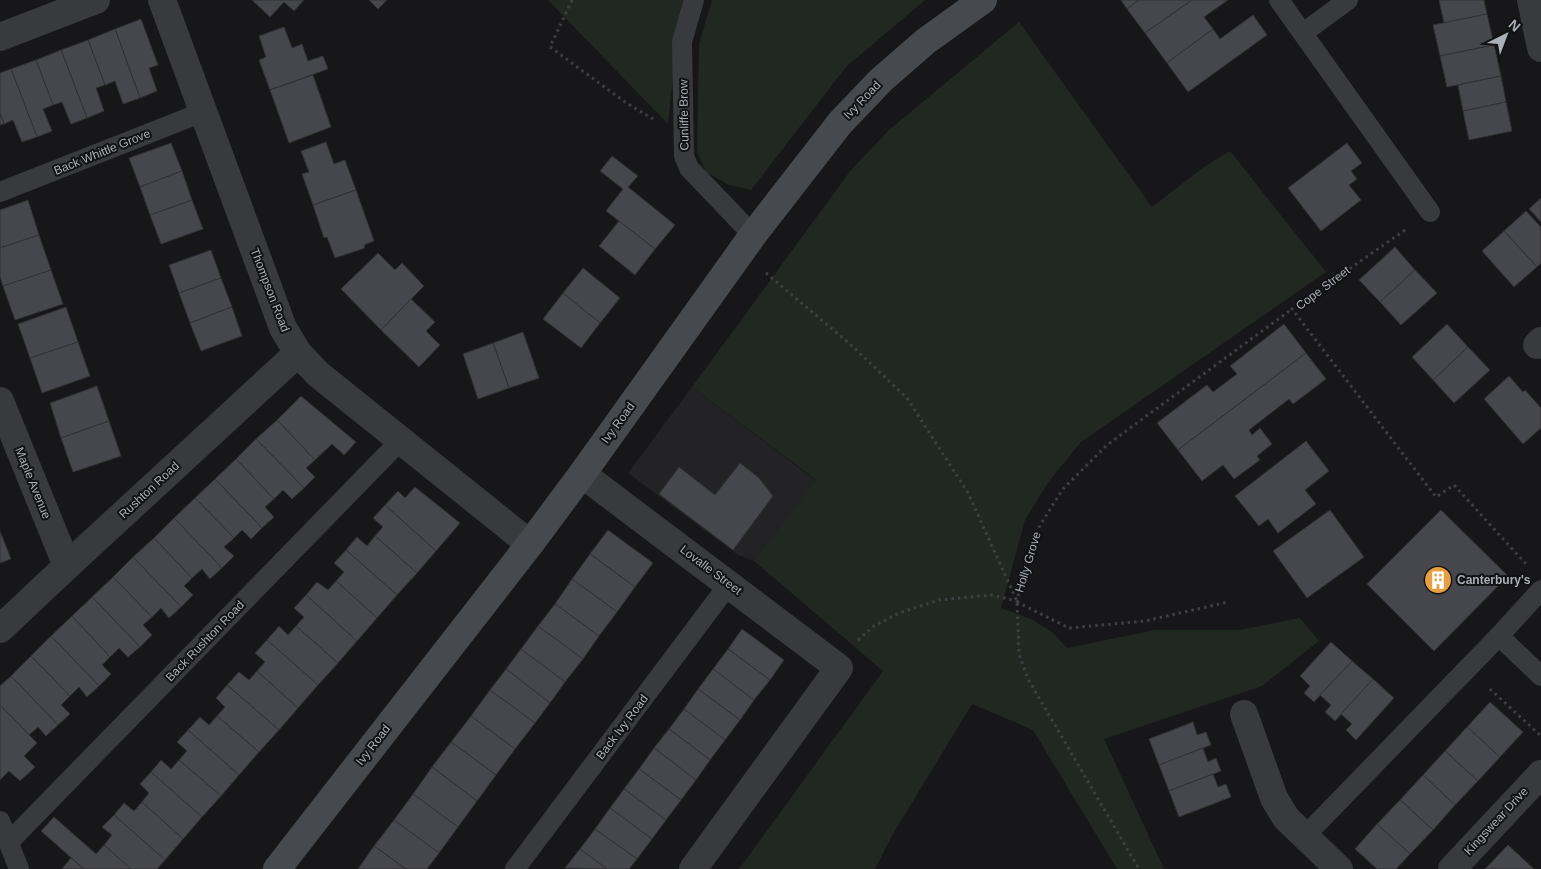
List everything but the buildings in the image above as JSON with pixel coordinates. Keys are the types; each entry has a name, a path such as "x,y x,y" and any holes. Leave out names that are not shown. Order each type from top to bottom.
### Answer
{"street":[{"path":"0,37 96,0"},
{"name":"Thompson Road","path":"162,0 283,328 298,353 318,374 530,544"},
{"name":"Ivy Road","path":"277,869 530,544 747,244 840,123 881,80 926,42 982,0"},
{"path":"1530,0 1541,48"},
{"name":"Rushton Road","path":"0,629 298,353"},
{"name":"Maple Avenue","path":"0,401 67,566"},
{"name":"Lovalle Street","path":"582,474 839,668"},
{"path":"693,869 839,668"},
{"path":"1244,714 1274,798 1286,818 1339,869"},
{"name":"Kingswear Drive","path":"1452,869 1541,774"}],"lane":[{"name":"Cunliffe Brow","path":"694,0 682,42 684,156 689,168 747,244"},
{"path":"1279,0 1430,212"},
{"path":"1303,33 1348,0"},
{"name":"Back Whittle Grove","path":"0,192 203,112"},
{"name":"Back Rushton Road","path":"9,842 401,440"},
{"name":"Back Ivy Road","path":"515,869 729,584"},
{"path":"1305,836 1541,590"},
{"path":"1498,636 1541,676"},
{"path":"0,820 19,869"}],"path":[{"path":"572,0 550,47 625,102 684,138"},
{"name":"Cope Street","path":"1430,212 1292,309 1436,497 1454,485 1528,565"},
{"path":"747,244 907,398 968,493 1016,601 1019,654 1028,678 1139,869"},
{"name":"Holly Grove","path":"839,668 854,642 874,626 899,613 939,600 991,595 1016,601 1025,566 1040,526 1063,488 1107,445 1292,309"},
{"path":"1016,601 1069,628 1145,621 1228,602"},
{"path":"1468,668 1541,736"}],"shaded area":[{"path":"548,0 684,0 678,24 668,124"},
{"path":"712,0 925,0 846,67 751,190 729,185 706,172 697,152 699,44"},
{"path":"1019,22 1152,207 1204,167 1230,151 1326,272 1081,442 1049,481 1025,520 1001,608 1031,619 1052,632 1067,648 1155,630 1240,630 1300,618 1319,641 1262,686 1104,739 1164,869 1117,869 1033,730 972,704 890,839 875,869 739,869 883,671 754,561 816,480 692,387 851,170 889,130"},
{"path":"692,387 816,481 754,561 738,555 628,473"}],"place":[{"name":"Canterbury's","path":"1438,580"}]}
